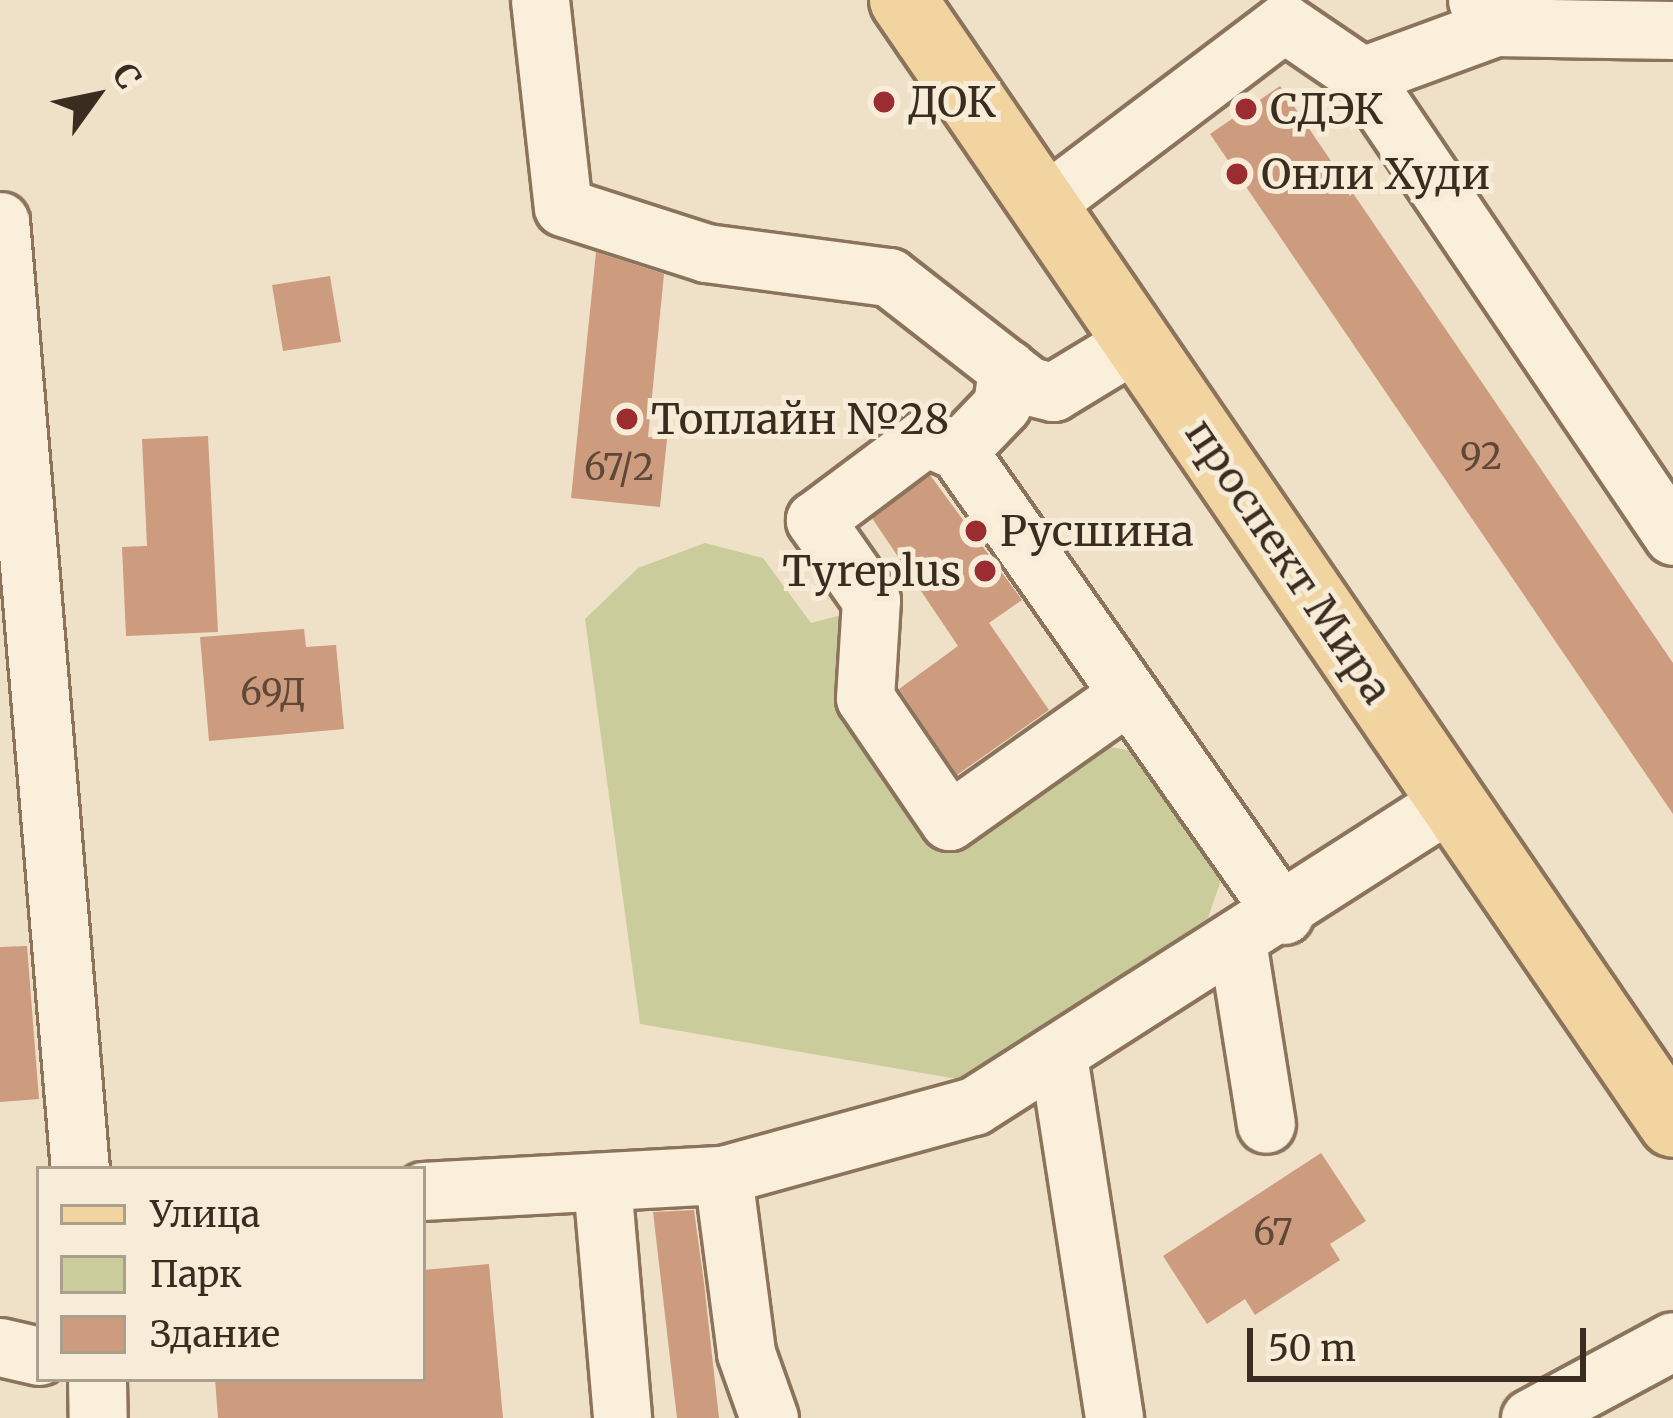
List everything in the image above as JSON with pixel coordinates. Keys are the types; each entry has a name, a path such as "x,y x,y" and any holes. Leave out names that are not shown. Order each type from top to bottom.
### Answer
{"main road":[{"name":"проспект Мира","path":"903,0 1047,202 1673,1124"}],"lane":[{"path":"540,0 563,207 706,254 890,277 1007,368 1053,392 1139,340"},
{"path":"1047,202 1276,11 1362,76 1673,536"},
{"path":"1362,76 1486,14 1673,30"},
{"path":"0,221 80,1166"},
{"path":"958,451 1002,405 1007,368"},
{"path":"1123,698 949,821 865,698 871,600 814,520 926,437 958,451 1123,698 1156,724 1260,928 1266,1124"},
{"path":"426,1191 724,1175 974,1106 1058,1062 1451,801"},
{"path":"1058,1062 1114,1418"},
{"path":"724,1175 746,1353 769,1418"},
{"path":"602,1183 622,1418"},
{"path":"1530,1418 1673,1341"},
{"path":"0,1347 36,1355"},
{"path":"97,1382 98,1418"}],"green space":[{"path":"705,543 763,558 811,623 853,612 944,842 1087,743 1157,755 1211,830 1221,880 1208,918 963,1080 640,1024 585,619 638,568"}],"building":[{"path":"1280,86 1673,663 1673,814 1210,134"},
{"path":"596,252 664,274 648,437 667,439 660,507 571,498"},
{"path":"330,276 341,342 283,351 272,285"},
{"path":"208,436 218,632 126,636 122,547 147,546 142,439"},
{"path":"930,475 1022,600 989,623 1049,710 957,775 899,689 958,646 872,518"},
{"path":"304,629 306,647 336,645 344,729 209,741 200,637"},
{"path":"27,946 39,1099 0,1102 0,947"},
{"path":"1321,1153 1366,1221 1330,1244 1340,1260 1255,1315 1245,1299 1207,1324 1163,1256"},
{"path":"694,1210 719,1418 677,1418 653,1212"},
{"path":"489,1264 503,1418 218,1418 215,1382 426,1382 426,1270"}],"place":[{"name":"ДОК","path":"884,102"},
{"name":"СДЭК","path":"1246,109"},
{"name":"Онли Худи","path":"1237,174"},
{"name":"Топлайн №28","path":"627,419"},
{"name":"Русшина","path":"976,531"},
{"name":"Tyreplus","path":"985,571"}]}
